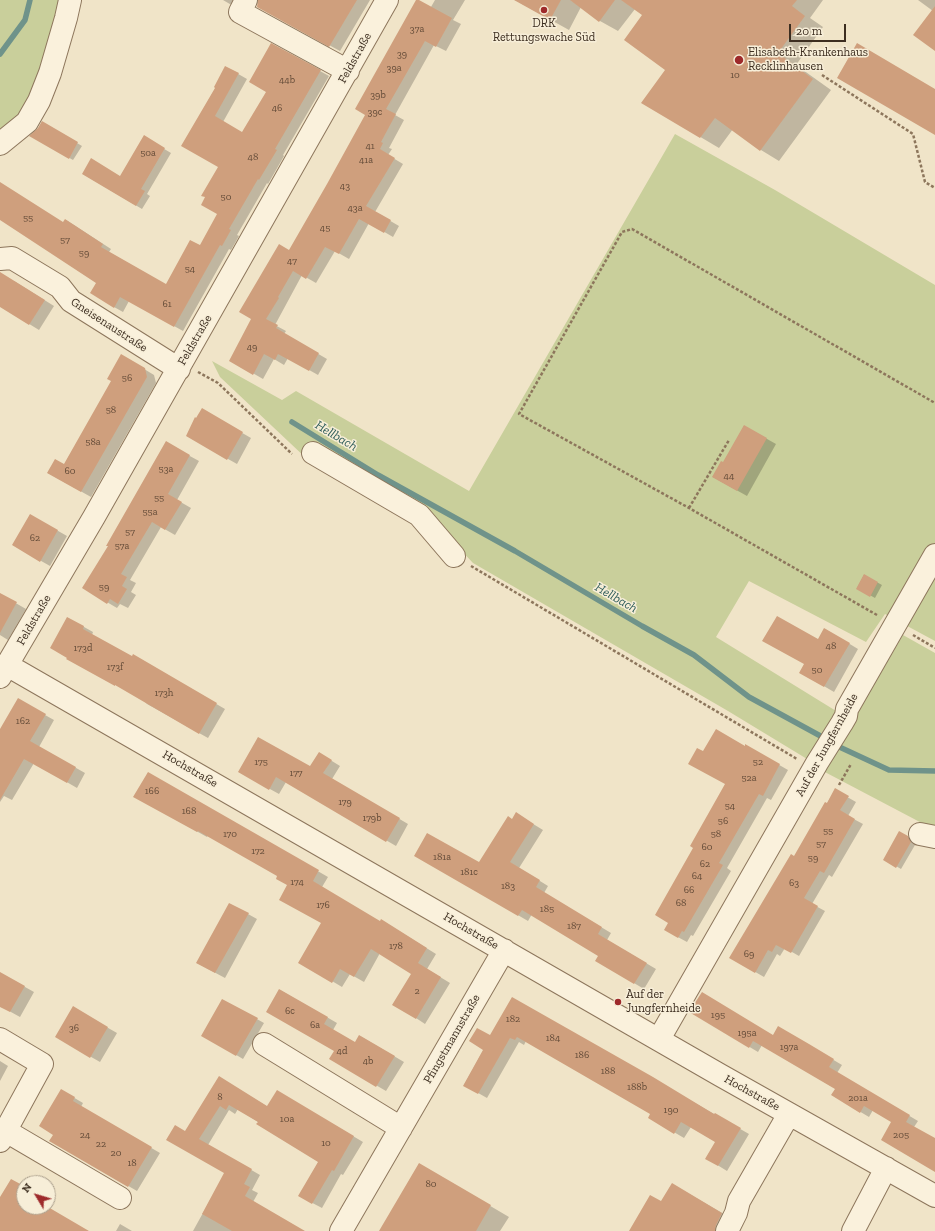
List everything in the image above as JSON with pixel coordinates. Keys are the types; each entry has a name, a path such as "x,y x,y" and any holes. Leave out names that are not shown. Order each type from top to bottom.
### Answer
{"street":[{"path":"0,144 27,122 39,101 50,73 70,0"},
{"path":"246,0 240,12 348,71"},
{"name":"Feldstraße","path":"4,671 90,524 387,0"},
{"name":"Gneisenaustraße","path":"0,259 12,258 60,287 71,301 180,366"},
{"path":"303,454 419,515 454,556"},
{"name":"Auf der Jungfernheide","path":"659,1040 846,716 847,709 935,555"},
{"name":"Hochstraße","path":"4,671 504,950 659,1040 935,1196"},
{"name":"Pfingstmannstraße","path":"341,1231 504,950"},
{"path":"0,1039 42,1064 3,1136 120,1198"},
{"path":"264,1044 401,1128"},
{"path":"727,1231 735,1217 739,1201 789,1114"},
{"path":"853,1231 886,1168"}],"path":[{"path":"822,75 913,134 925,182 935,188"},
{"path":"935,403 632,229 622,232 519,414 935,648"},
{"path":"180,366 218,383 303,454"},
{"path":"688,508 729,440"},
{"path":"454,556 784,751 817,764"},
{"path":"839,785 851,764"}],"green space":[{"path":"0,0 66,0 40,91 0,139"},
{"path":"675,134 775,190 935,285 935,641 885,614 866,642 749,581 716,637 841,714 812,762 728,711 473,563 424,511 307,459 220,377 212,361 282,400 296,391 469,491"},
{"path":"903,635 935,653 935,830 821,770"}],"building":[{"path":"258,0 357,0 329,47 257,7"},
{"path":"416,0 419,0 452,18 436,47 425,41 386,109 396,114 381,142 383,143 380,149 395,158 366,206 391,220 384,233 359,219 339,254 325,247 306,279 293,271 266,319 278,325 276,328 319,353 309,371 278,354 275,360 264,354 253,375 229,361 251,319 239,312 279,244 289,250 327,184 365,115 355,109"},
{"name":"DRK Rettungswache Süd","path":"514,0 561,0 550,20"},
{"path":"570,0 615,0 599,22"},
{"path":"621,0 797,0 792,6 805,16 778,53 813,79 760,151 715,118 700,138 641,103 665,70 624,40 642,15"},
{"path":"935,6 935,51 913,35"},
{"path":"271,43 321,70 275,149 277,150 259,180 258,179 229,229 231,230 222,246 220,245 174,327 120,297 114,308 90,293 96,283 0,220 0,182 63,222 65,219 103,244 101,247 166,284 190,240 200,245 217,214 201,205 205,197 201,196 218,167 181,146 215,88 214,87 225,66 239,73 215,116 242,132 266,92 249,82"},
{"path":"857,43 935,89 935,135 837,78"},
{"path":"42,121 78,142 69,159 29,136 38,128"},
{"path":"144,135 165,148 141,189 145,191 136,206 82,174 91,158 120,176"},
{"path":"0,272 45,300 29,325 0,307"},
{"path":"121,354 145,368 147,377 81,492 47,473 55,459 64,464 111,381 107,379"},
{"path":"202,408 243,432 227,460 186,436 195,417 196,418"},
{"path":"744,425 767,438 737,491 712,477 721,461 723,462"},
{"path":"166,441 190,455 168,494 182,502 165,530 152,522 121,574 127,577 122,586 127,589 118,604 110,599 107,604 82,588 108,546 106,546"},
{"path":"30,514 58,530 40,562 12,545"},
{"path":"864,574 878,582 870,597 856,589"},
{"path":"0,593 17,602 0,633"},
{"path":"777,616 818,639 824,628 850,643 824,687 799,673 804,664 762,641"},
{"path":"67,617 84,626 83,629 132,656 133,654 217,703 199,734 115,685 66,659 67,658 50,648"},
{"path":"18,698 46,714 30,741 76,767 67,783 24,759 0,800 0,729"},
{"path":"716,729 780,764 763,796 759,794 719,863 723,865 684,932 682,931 678,938 664,930 668,923 655,915 693,848 690,846 725,784 688,764 697,748 703,751"},
{"path":"258,737 310,766 319,752 332,760 323,773 400,818 386,842 276,777 269,790 238,772"},
{"path":"148,772 319,870 313,881 380,921 381,919 427,948 418,963 441,977 416,1019 392,1005 411,974 371,949 354,977 340,969 332,983 298,963 321,923 279,900 287,885 276,879 277,876 198,831 197,832 133,797"},
{"path":"835,788 849,796 840,810 855,819 824,873 820,871 804,898 818,906 791,953 776,945 772,952 768,950 755,973 729,958 791,854 794,856 825,802 827,803"},
{"path":"516,812 534,824 510,862 540,880 536,887 602,927 598,934 647,963 634,984 595,961 598,956 522,910 518,916 414,856 427,833 479,862 508,816 512,819"},
{"path":"899,831 908,836 911,842 896,868 883,860"},
{"path":"229,903 249,913 215,973 196,963"},
{"path":"0,972 25,986 10,1012 0,1007"},
{"path":"279,989 328,1017 324,1024 355,1042 359,1035 395,1056 376,1087 329,1059 334,1051 266,1012"},
{"path":"702,992 773,1035 778,1026 809,1044 834,1059 829,1067 910,1115 906,1122 935,1138 935,1172 881,1140 891,1122 864,1106 860,1113 831,1095 835,1089 753,1041 749,1048 689,1012"},
{"path":"512,997 653,1077 714,1114 715,1113 741,1128 718,1166 705,1159 715,1142 681,1122 674,1134 648,1118 650,1114 517,1037 515,1040 510,1038 478,1094 463,1086 483,1050 469,1041 477,1028 490,1035"},
{"path":"222,999 258,1018 236,1056 201,1036"},
{"path":"73,1006 108,1027 90,1058 55,1037"},
{"path":"219,1076 267,1106 277,1090 354,1136 334,1171 332,1170 312,1204 298,1196 318,1162 256,1124 258,1122 229,1105 226,1110 220,1106 199,1139 252,1169 244,1184 250,1187 245,1196 305,1231 232,1231 202,1214 224,1173 166,1140 175,1125 185,1131"},
{"path":"61,1089 75,1097 73,1101 152,1147 128,1187 49,1141 53,1135 39,1126"},
{"path":"419,1163 491,1205 476,1231 379,1231"},
{"path":"11,1179 16,1182 16,1215 56,1215 56,1212 89,1231 0,1231 0,1197"},
{"path":"672,1183 722,1213 716,1225 715,1231 629,1231 650,1195 661,1201"}],"waterway":[{"name":"Hellbach","path":"0,54 25,20 30,0"},
{"name":"Hellbach","path":"292,422 378,475 515,551 694,655 749,697 826,739"},
{"name":"Hellbach","path":"833,744 889,770 935,771"}],"place":[{"name":"DRK Rettungswache Süd","path":"544,10"},
{"name":"Elisabeth-Krankenhaus Recklinhausen","path":"739,60"},
{"name":"Auf der Jungfernheide","path":"618,1002"}]}
